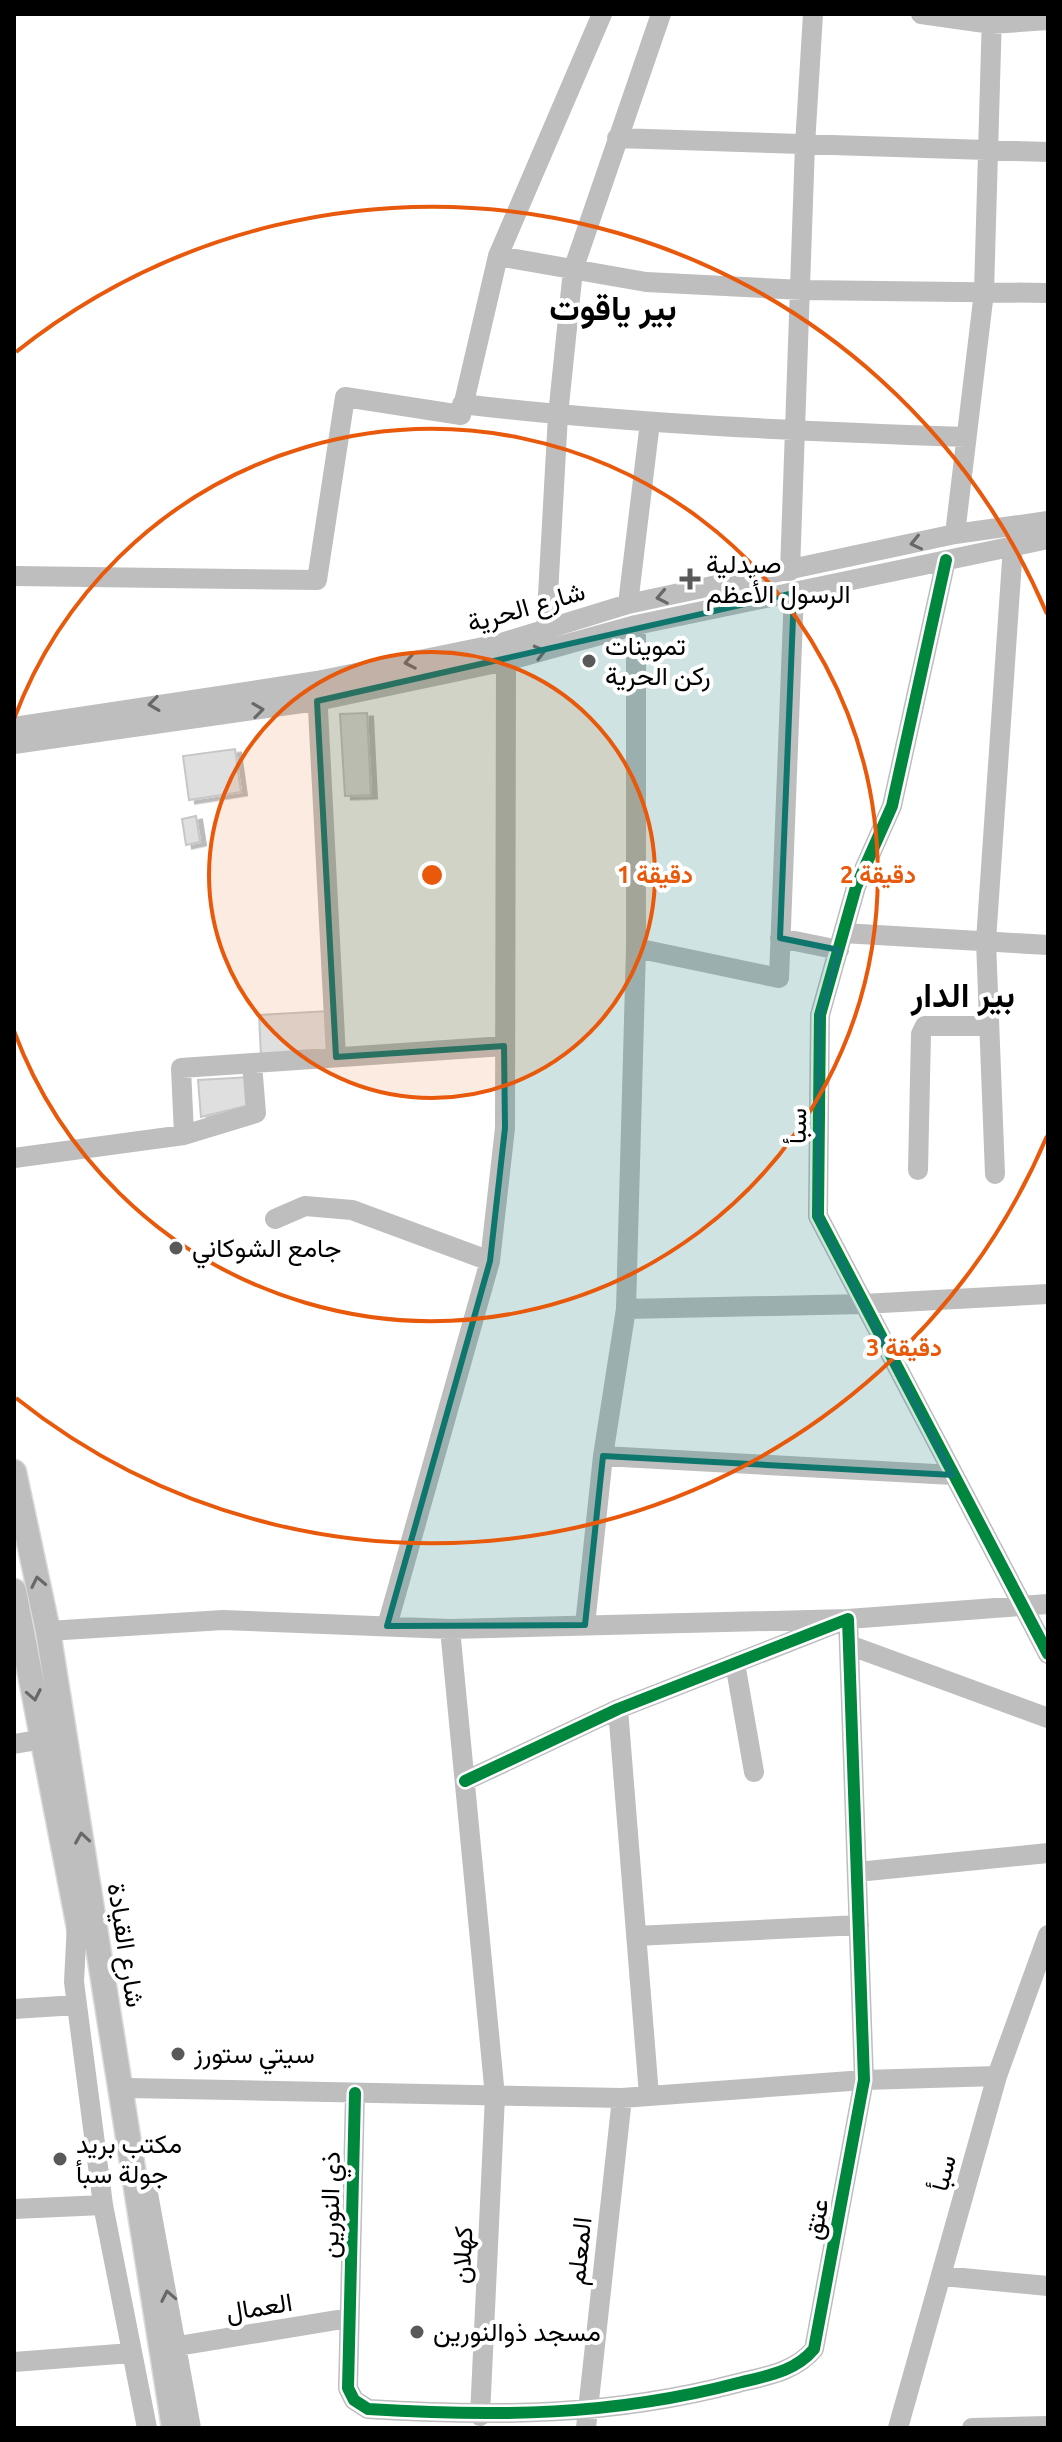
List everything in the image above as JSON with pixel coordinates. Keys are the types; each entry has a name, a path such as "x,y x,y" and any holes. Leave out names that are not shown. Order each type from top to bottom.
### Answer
{"main road":[{"name":"شارع القيادة","path":"14,1472 48,1631 160,2428"},
{"name":"شارع القيادة","path":"14,1591 43,1739 86,1915"},
{"name":"شارع القيادة","path":"140,2273 174,2428"}],"street":[{"path":"14,576 317,580 345,397 461,415 498,256 602,14"},
{"path":"546,631 558,415 573,270 661,14"},
{"path":"790,571 803,290 805,145 813,14"},
{"path":"921,14 1048,20"},
{"path":"955,534 984,292 992,19"},
{"path":"617,138 1048,152"},
{"path":"498,256 646,282 803,290 1048,293"},
{"path":"462,404 650,422 966,437"},
{"path":"628,604 650,422"},
{"name":"شارع الحرية","path":"14,727 317,691 546,631 628,604 955,534 1048,521"},
{"path":"14,744 506,661 636,625 1048,539"},
{"path":"995,1174 986,941 1013,546"},
{"name":"سبأ","path":"946,560 892,806 856,887 820,1015 818,1216 1048,1654"},
{"path":"636,948 779,978 794,593"},
{"path":"585,1625 603,1456 626,1309 636,948 636,625"},
{"path":"387,1626 490,1261 505,1128 506,661"},
{"path":"317,691 336,1057"},
{"path":"780,938 1048,945"},
{"path":"918,1170 921,1034 925,1026 989,1026"},
{"path":"184,1135 181,1068 504,1046"},
{"path":"14,1158 184,1135 256,1113 252,1064"},
{"path":"275,1219 305,1206 352,1210 490,1261"},
{"path":"626,1309 863,1304 1048,1294"},
{"path":"603,1456 953,1475"},
{"path":"48,1631 223,1620 450,1629 848,1619 1048,1604"},
{"path":"465,1781 618,1709 848,1619"},
{"name":"عتق","path":"586,2419 682,2397 802,2363 814,2349 864,2080 848,1619"},
{"name":"كهلان","path":"450,1629 495,2096 480,2416"},
{"path":"849,1645 1048,1718"},
{"path":"735,1663 754,1772"},
{"path":"618,1709 649,2095"},
{"path":"14,1744 43,1739"},
{"path":"857,1872 1048,1853"},
{"path":"86,1915 76,2005 103,2205 147,2428"},
{"path":"86,1915 114,1974 128,2088 191,2428"},
{"path":"636,1936 859,1925"},
{"name":"سبأ","path":"898,2428 997,2076 1048,1935"},
{"path":"14,2009 76,2005"},
{"path":"128,2088 622,2098 864,2080 997,2076"},
{"name":"ذي النورين","path":"355,2093 348,2388 354,2400 368,2409 480,2416"},
{"name":"المعلم","path":"586,2419 622,2098"},
{"path":"14,2209 103,2205"},
{"path":"942,2276 1048,2286"},
{"name":"العمال","path":"178,2346 349,2318"},
{"path":"14,2362 131,2353"},
{"path":"480,2416 586,2419"},
{"path":"972,2428 1040,2427"}],"highlighted area":[{"path":"794,593 780,938 839,950 820,1015 818,1216 953,1475 603,1456 585,1625 387,1626 490,1261 505,1128 504,1046 336,1057 317,701"}],"building":[{"path":"367,713 371,795 345,796 340,714"},
{"path":"235,749 241,792 189,800 183,756"},
{"path":"196,816 200,842 186,845 182,819"},
{"path":"329,1011 332,1052 261,1056 259,1015"},
{"path":"251,1077 250,1105 201,1117 198,1080"}],"cycle path":[{"path":"946,560 892,806 856,887 820,1015 818,1216 1048,1654"},
{"path":"355,2093 348,2388 354,2400 368,2409 509,2413 645,2402 769,2375 798,2363 814,2349 864,2080 848,1619 618,1709 465,1781"}],"place":[{"name":"صيدلية الرسول الأعظم","path":"690,579"},
{"name":"تموينات ركن الحرية","path":"589,661"},
{"name":"جامع الشوكاني","path":"176,1248"},
{"name":"سيتي ستورز","path":"178,2054"},
{"name":"مكتب بريد جولة سبأ","path":"60,2159"},
{"name":"مسجد ذوالنورين","path":"417,2332"}],"district":[{"name":"بير ياقوت","path":"613,308"},
{"name":"بير الدار","path":"963,995"}]}
